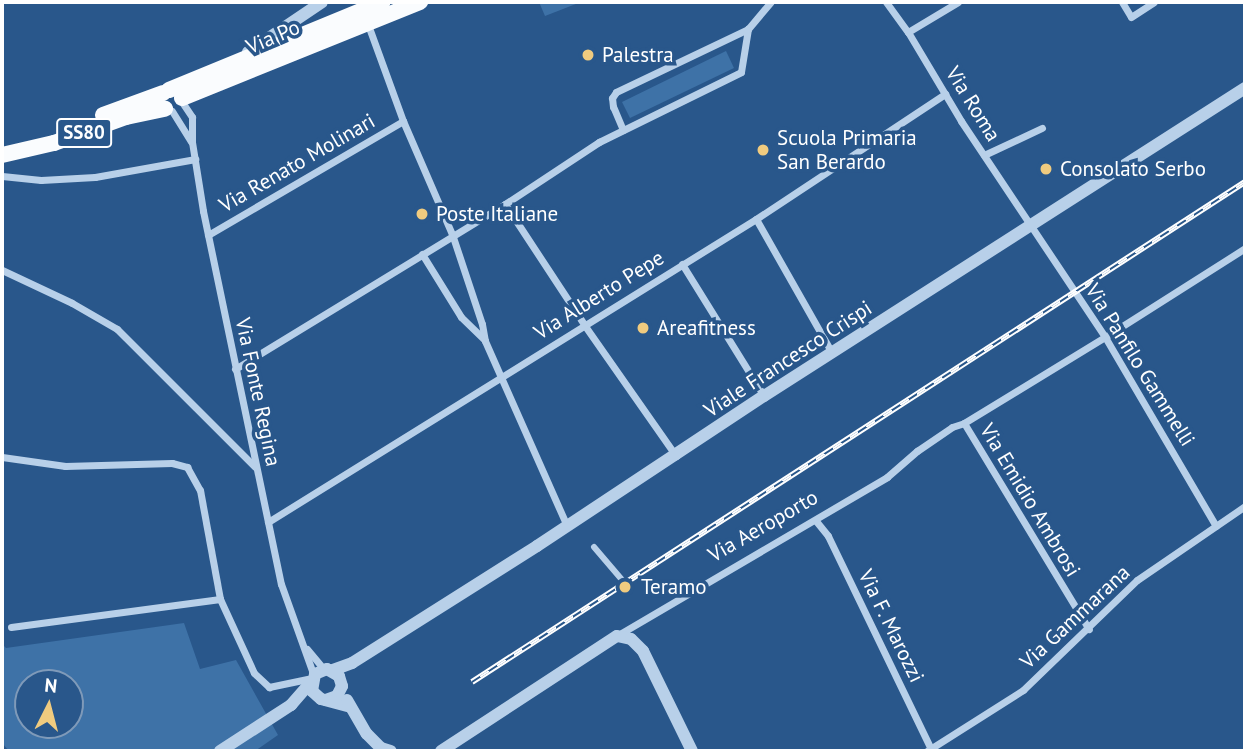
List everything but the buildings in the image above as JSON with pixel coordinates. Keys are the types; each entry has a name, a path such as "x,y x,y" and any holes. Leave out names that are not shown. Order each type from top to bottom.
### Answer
{"main road":[{"name":"Via Po","path":"280,43 383,2"},
{"name":"Via Po","path":"239,66 420,2"},
{"name":"SS80","path":"2,155 54,143 172,101 280,43"},
{"name":"SS80","path":"2,145 172,101"}],"street":[{"path":"239,66 322,2"},
{"path":"623,130 611,98 616,92 748,29 771,2"},
{"name":"Via Roma","path":"886,2 908,32 1030,225"},
{"path":"908,32 958,2"},
{"path":"1122,2 1131,17 1154,2"},
{"path":"367,22 403,121 452,234 482,324 485,341 567,526"},
{"path":"280,43 292,24"},
{"path":"235,369 505,204 548,173 623,130 741,72 748,29"},
{"name":"Viale Francesco Crispi","path":"325,678 567,526 764,396 1245,88"},
{"name":"Via Alberto Pepe","path":"268,522 756,219 946,94"},
{"name":"Via Fonte Regina","path":"172,101 192,142"},
{"name":"Via Fonte Regina","path":"172,101 192,117 192,142 208,235 281,584 304,645 325,678"},
{"name":"Via Renato Molinari","path":"208,235 403,121"},
{"path":"984,155 1042,128"},
{"path":"2,176 41,180 91,177 195,159"},
{"path":"505,204 585,326 676,456"},
{"path":"756,219 832,353"},
{"name":"Via Panfilo Gammelli","path":"1030,225 1105,337 1216,526"},
{"name":"Via Aeroporto","path":"441,751 617,636 887,477 917,450 952,427 964,423 1105,337 1245,248"},
{"path":"422,254 461,317 485,341"},
{"path":"682,264 764,396"},
{"path":"2,271 72,303 117,329 256,468"},
{"name":"Via Emidio Ambrosi","path":"964,423 1089,629"},
{"path":"2,457 65,466 172,463 187,467 200,491 220,599 254,673 264,684 273,687 325,678"},
{"name":"Via Gammarana","path":"929,750 1023,690 1137,580 1245,506"},
{"name":"Via F. Marozzi","path":"816,521 828,536 929,750"},
{"path":"594,547 623,581"},
{"path":"11,628 220,599"},
{"path":"617,636 631,639 643,651 692,751"},
{"name":"Via Fonte Regina","path":"304,645 325,678"},
{"path":"322,699 325,678"},
{"path":"291,705 337,696 325,678"},
{"path":"220,751 291,705 325,678"},
{"path":"325,678 350,707 367,734 381,748 391,751"},
{"path":"322,699 350,707"}],"shaded area":[{"path":"539,2 581,2 545,16"},
{"path":"726,51 734,68 630,118 622,102"},
{"path":"184,623 200,669 236,660 278,735 255,751 9,751 2,743 2,644 6,648"}],"railway":[{"path":"472,682 1245,182"}],"place":[{"name":"Palestra","path":"588,55"},
{"name":"Scuola Primaria San Berardo","path":"763,150"},
{"name":"Consolato Serbo","path":"1046,169"},
{"name":"Poste Italiane","path":"422,214"},
{"name":"Areafitness","path":"643,328"},
{"name":"Teramo","path":"625,587"}]}
